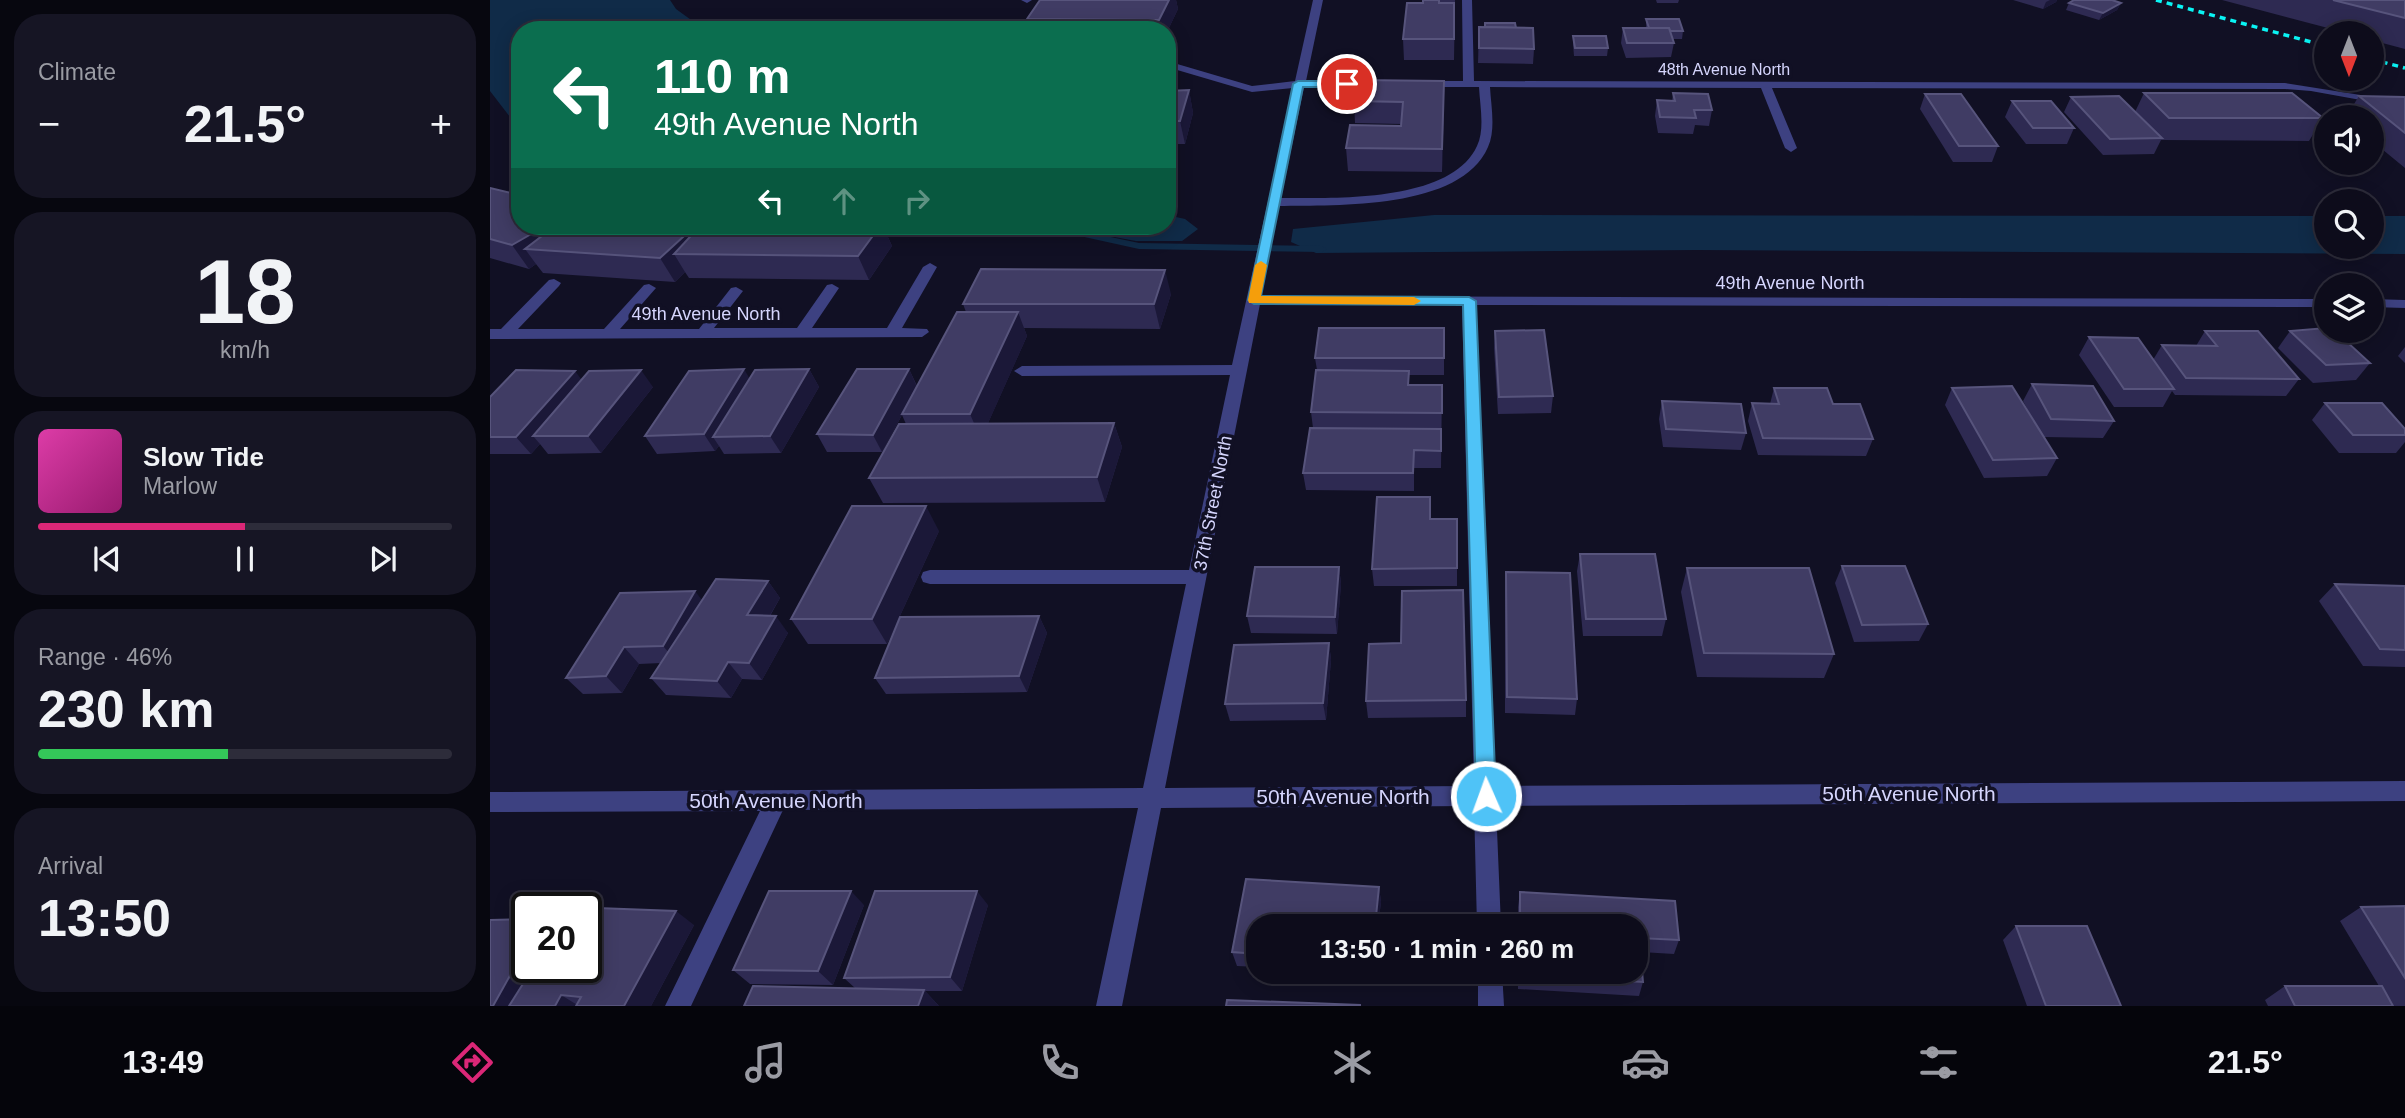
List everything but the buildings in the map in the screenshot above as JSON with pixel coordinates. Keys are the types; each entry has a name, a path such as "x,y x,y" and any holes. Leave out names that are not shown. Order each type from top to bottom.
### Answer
{"street":[{"name":"37th Street North","path":"1109,1006 1298,84 1318,0"},
{"path":"1466,0 1469,84"},
{"path":"1176,67 1252,89 1298,84 1390,84"},
{"name":"48th Avenue North","path":"1404,84 2285,86 2405,104"},
{"path":"1274,202 1380,198 1432,188 1453,177 1482,150 1486,131 1484,84"},
{"path":"1765,85 1791,148"},
{"path":"892,332 930,267"},
{"path":"498,334 554,284"},
{"path":"608,333 649,288"},
{"path":"802,332 832,288"},
{"path":"703,333 736,291"},
{"name":"49th Avenue North","path":"1256,291 1469,301 2314,303"},
{"path":"1469,301 1489,914"},
{"path":"2384,303 2405,304"},
{"name":"49th Avenue North","path":"498,334 922,332"},
{"path":"1022,372 1240,370"},
{"path":"930,577 1198,577"},
{"name":"50th Avenue North","path":"490,802 2405,791"},
{"path":"678,1006 776,801"},
{"path":"1490,984 1491,1006"}],"water":[{"path":"490,0 670,0 676,9 693,21 511,21 511,118 490,91"},
{"path":"1434,215 2314,216 2314,253 1697,250 1316,253 1291,242 1293,229"},
{"path":"2384,216 2405,216 2405,254 2384,254"},
{"path":"1176,217 1185,219 1198,229 1182,241 1136,241 1104,235 1176,235"}],"waterway":[{"path":"1089,235 1139,246 1322,249"}],"railway":[{"path":"2156,0 2314,43"},
{"path":"2384,62 2405,68"}],"slow traffic":[{"path":"1261,265 1254,300 1414,301"}],"route":[{"path":"1347,84 1298,84 1254,300 1469,301 1486,796"}]}
